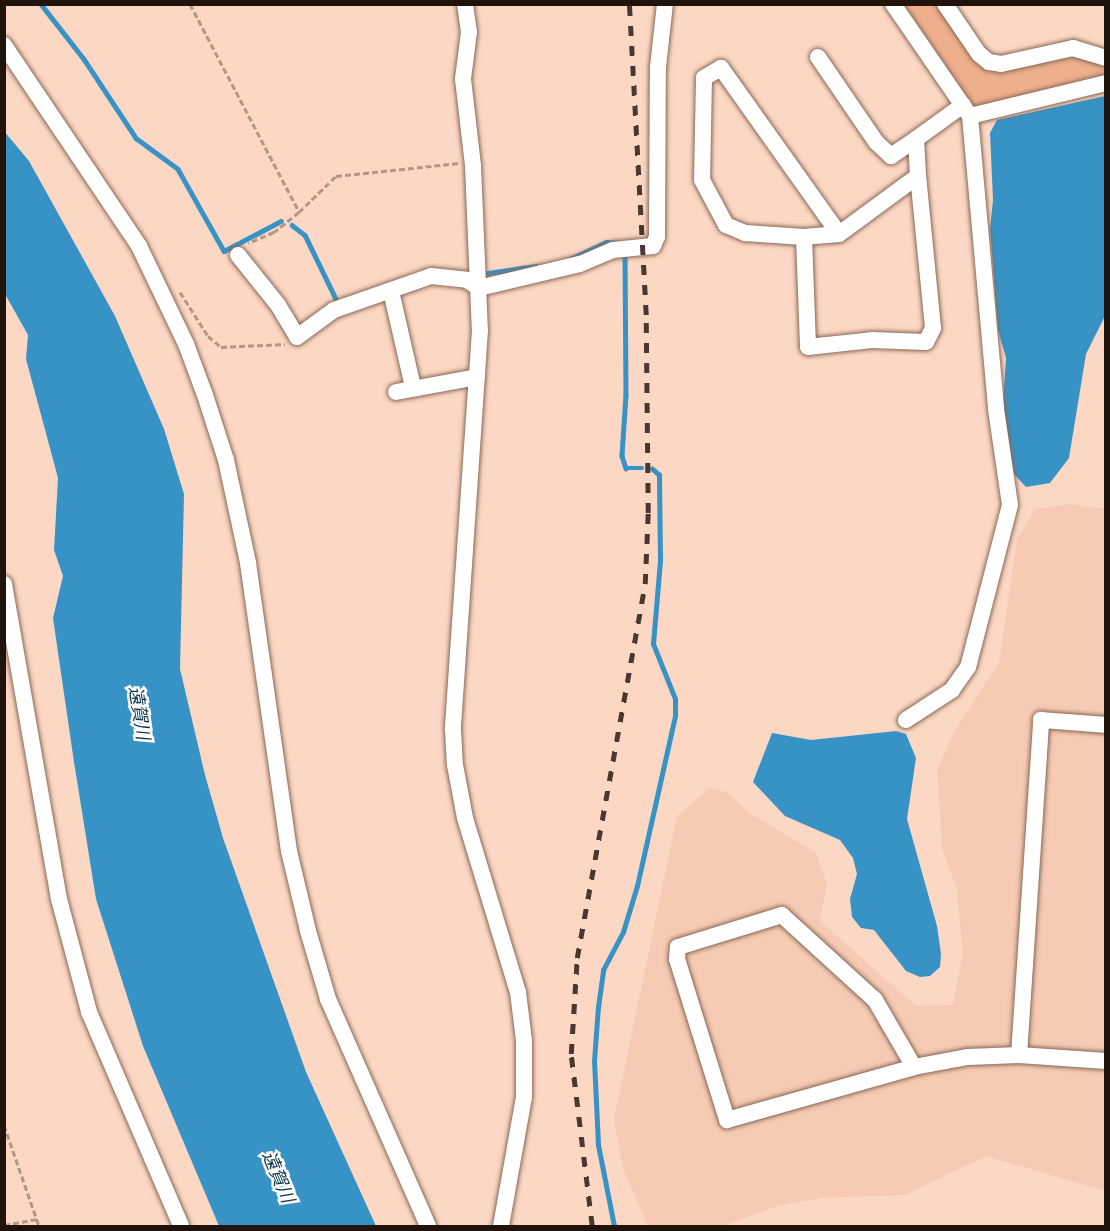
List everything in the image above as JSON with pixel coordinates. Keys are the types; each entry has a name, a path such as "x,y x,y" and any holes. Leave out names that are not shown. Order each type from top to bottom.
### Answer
{"street":[{"path":"465,4 469,32 463,79 472,161 479,279 477,377 453,729 455,765 465,818 518,993 524,1041 524,1097 501,1227"},
{"path":"238,255 278,305 297,337 334,310 431,276 479,279 580,264 623,249 653,246 657,237 658,68 665,4"},
{"path":"893,4 967,111 996,409 1010,505 968,667 952,690 906,720"},
{"path":"945,4 978,54 989,62 1001,64 1073,48 1106,58"},
{"path":"4,45 139,246 186,344 205,395 226,460 248,563 289,851 308,931 332,1010 428,1227"},
{"path":"818,57 876,142 891,156 967,111 1106,83"},
{"path":"839,234 721,68 704,78 702,180 726,225 746,232 804,237 839,234 918,176"},
{"path":"804,237 808,347 872,340 926,342 933,328 916,140"},
{"path":"391,291 413,387"},
{"path":"396,392 413,387 477,377"},
{"path":"4,584 58,899 89,1012 181,1227"},
{"path":"1019,1055 1041,720 1106,725"},
{"path":"914,1067 875,1000 782,915 678,947 677,959 727,1120 914,1067 968,1057 1019,1055 1106,1060"}],"path":[{"path":"190,4 299,212"},
{"path":"238,255 244,245 274,232 299,212 336,176 472,161"},
{"path":"179,291 208,336 221,347 283,345 297,337"},
{"path":"4,1125 39,1227"},
{"path":"4,1225 37,1219"}],"shaded area":[{"path":"900,5 939,5 980,64 1071,53 1105,65 1105,77 980,108 968,103"},
{"path":"1069,504 1105,509 1105,1191 986,1156 905,1195 822,1198 780,1205 723,1226 648,1226 623,1169 614,1119 677,816 710,788 726,792 748,812 816,853 827,884 820,921 916,1006 953,1005 963,953 957,890 942,848 937,770 955,730 999,663 1017,539 1036,509"}],"water":[{"path":"1105,96 1105,316 1086,354 1069,458 1050,483 1026,487 1014,474 1003,403 1006,358 998,330 990,229 993,200 990,133 997,120"},
{"name":"遠賀川","path":"4,131 29,161 115,316 164,429 184,494 180,669 205,775 223,838 306,1072 376,1226 219,1226 143,1046 96,899 74,762 53,618 63,576 54,550 58,478 26,359 28,335 5,294"},
{"path":"896,731 906,734 916,758 907,819 937,926 941,954 940,967 930,976 920,977 906,971 874,930 861,928 852,917 850,899 857,874 853,858 840,840 785,816 753,782 772,733 811,740"}],"waterway":[{"path":"41,4 84,59 136,138 178,169 224,251 281,221"},
{"path":"292,225 305,235 337,301"},
{"path":"570,259 606,242 623,243"},
{"path":"625,254 626,395 622,456 626,468 642,468"},
{"path":"481,274 535,266"},
{"path":"614,1226 598,1145 594,1061 598,1007 603,970 623,932 637,886 675,716 675,699 653,644 660,560 659,475 652,469"}],"railway":[{"path":"592,1226 571,1054 577,958 645,584 648,513 646,315 629,4"}]}
